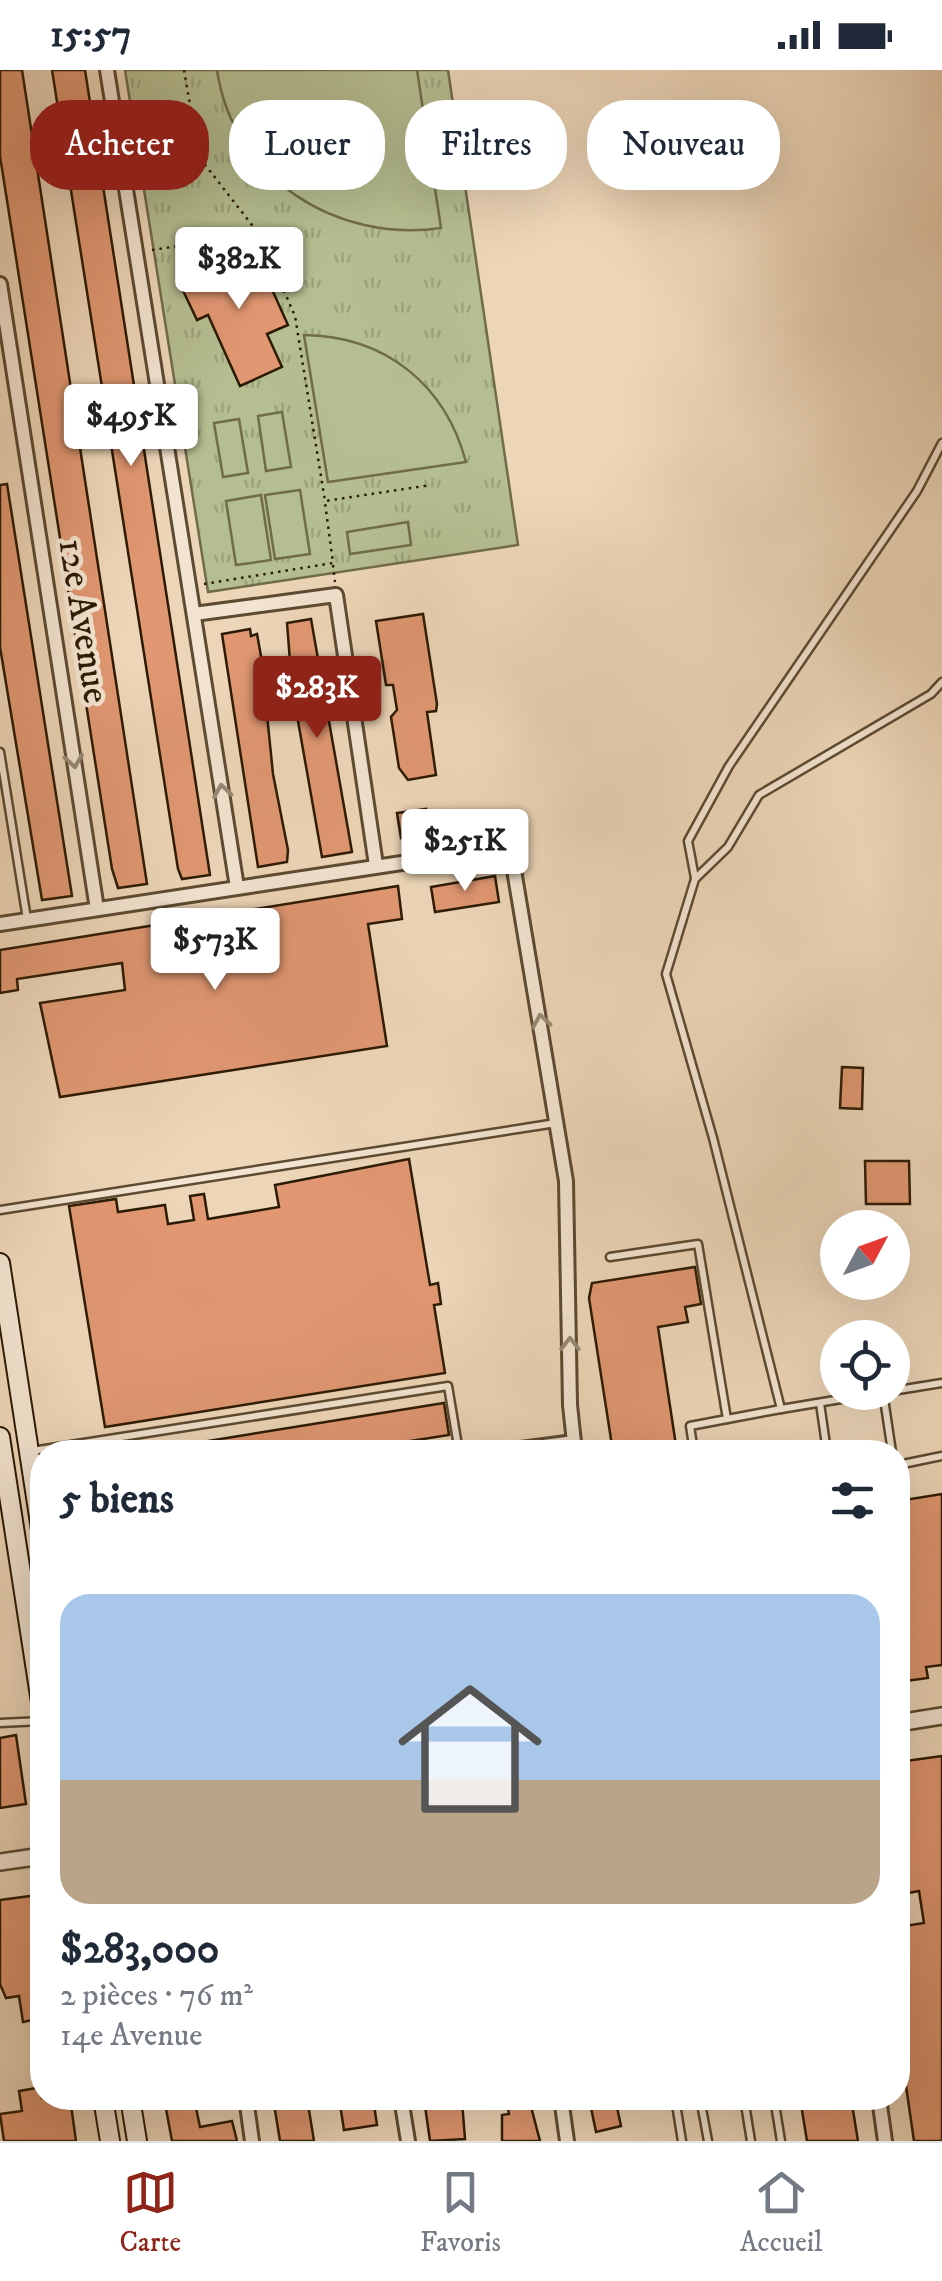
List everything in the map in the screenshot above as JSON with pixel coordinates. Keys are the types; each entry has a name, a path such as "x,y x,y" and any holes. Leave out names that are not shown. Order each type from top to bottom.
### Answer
{"main road":[{"path":"0,1263 30,1462"},
{"path":"0,1436 14,1529 30,1581"},
{"path":"105,2110 110,2141"},
{"path":"132,2110 137,2141"}],"street":[{"path":"107,70 238,887"},
{"name":"12e Avenue","path":"0,284 97,909"},
{"path":"194,614 336,595 376,865"},
{"path":"0,924 376,865 494,849 511,852 558,1123 569,1222 575,1440"},
{"path":"14,1529 30,1529"},
{"path":"910,1721 942,1716"},
{"path":"0,1862 30,1858"},
{"path":"248,2110 252,2141"},
{"path":"403,2110 408,2141"},
{"path":"562,2110 567,2141"},
{"path":"881,2110 886,2141"}],"lane":[{"path":"781,1408 714,1138 666,974 695,879 688,841 729,766 917,492 942,444"},
{"path":"695,879 728,848 759,795 931,694 942,682"},
{"path":"0,752 27,920"},
{"path":"0,1210 113,1191 136,1192 558,1123"},
{"path":"610,1257 698,1244 727,1420"},
{"path":"910,1388 942,1383"},
{"path":"99,1440 448,1386 457,1440"},
{"path":"692,1440 690,1426 820,1403"},
{"path":"821,1410 825,1440"},
{"path":"886,1410 890,1440"},
{"path":"910,1463 942,1456"},
{"path":"0,1723 30,1722"},
{"path":"676,2110 682,2141"},
{"path":"702,2110 708,2141"},
{"path":"746,2110 751,2141"},
{"path":"776,2110 781,2141"}],"path":[{"path":"184,70 190,100"},
{"path":"209,169 259,234 295,316 336,595"},
{"path":"158,249 259,234"},
{"path":"211,241 221,261"},
{"path":"324,501 431,485"},
{"path":"189,586 333,563"}],"green space":[{"path":"125,70 448,70 452,100 405,100 405,190 466,190 518,545 208,592 144,190 209,190 209,100 130,100"},
{"path":"217,70 417,70 422,100 405,100 405,190 435,190 441,228 402,230 364,225 329,213 289,190 385,190 385,100 229,100 229,113"},
{"path":"304,335 361,344 408,370 443,409 466,462 328,482"},
{"path":"282,412 291,467 266,471 258,416"},
{"path":"239,419 248,473 223,477 214,423"},
{"path":"300,490 310,554 275,559 265,495"},
{"path":"261,495 271,560 236,565 226,501"},
{"path":"408,522 411,545 350,554 347,532"}],"building":[{"path":"0,70 22,70 30,122 30,190 40,190 147,884 118,888 112,869 0,156"},
{"path":"52,70 85,70 90,100 57,100"},
{"path":"71,190 104,190 210,875 182,879"},
{"path":"253,247 288,325 267,334 282,367 240,386 208,315 197,320 178,280"},
{"path":"7,484 72,896 42,900 0,647 0,485"},
{"path":"423,614 437,704 436,711 427,712 436,775 408,780 399,768 391,717 397,710 393,685 386,685 376,621"},
{"path":"311,619 352,852 322,857 292,687 287,623"},
{"path":"250,629 251,636 257,634 261,656 273,774 288,850 287,862 258,867 222,634"},
{"path":"426,809 430,834 401,838 397,813"},
{"path":"495,876 499,902 435,912 431,887"},
{"path":"398,886 402,919 368,924 387,1046 60,1097 40,1003 125,990 122,963 17,979 18,990 0,993 0,950"},
{"path":"842,1067 863,1068 862,1109 840,1108"},
{"path":"409,1159 430,1285 438,1283 441,1304 434,1305 445,1373 105,1427 69,1206 116,1199 118,1212 165,1205 168,1224 194,1220 190,1196 204,1194 208,1219 279,1207 275,1185"},
{"path":"865,1161 909,1161 910,1204 866,1204"},
{"path":"695,1267 701,1304 685,1307 688,1322 658,1327 675,1440 611,1440 589,1298 592,1283"},
{"path":"444,1403 449,1435 417,1440 214,1440"},
{"path":"942,1494 942,1665 926,1667 928,1678 910,1680 910,1499"},
{"path":"16,1735 26,1804 0,1808 0,1738"},
{"path":"942,1756 942,2141 914,2141 909,2110 910,1925 924,1923 919,1891 910,1893 910,1760"},
{"path":"30,1896 30,2021 23,2022 19,1996 6,1998 0,1984 0,1900"},
{"path":"30,2089 30,2110 72,2110 76,2141 4,2141 0,2114 22,2111 19,2091"},
{"path":"166,2110 196,2110 200,2127 232,2121 237,2141 172,2141"},
{"path":"275,2110 309,2110 314,2141 280,2141"},
{"path":"341,2110 375,2110 377,2125 344,2130"},
{"path":"426,2110 463,2110 465,2139 430,2141"},
{"path":"508,2110 532,2110 540,2141 502,2141 502,2115 509,2114"},
{"path":"591,2110 618,2110 621,2126 596,2132"},
{"path":"802,2110 853,2110 858,2141 807,2141"}]}
